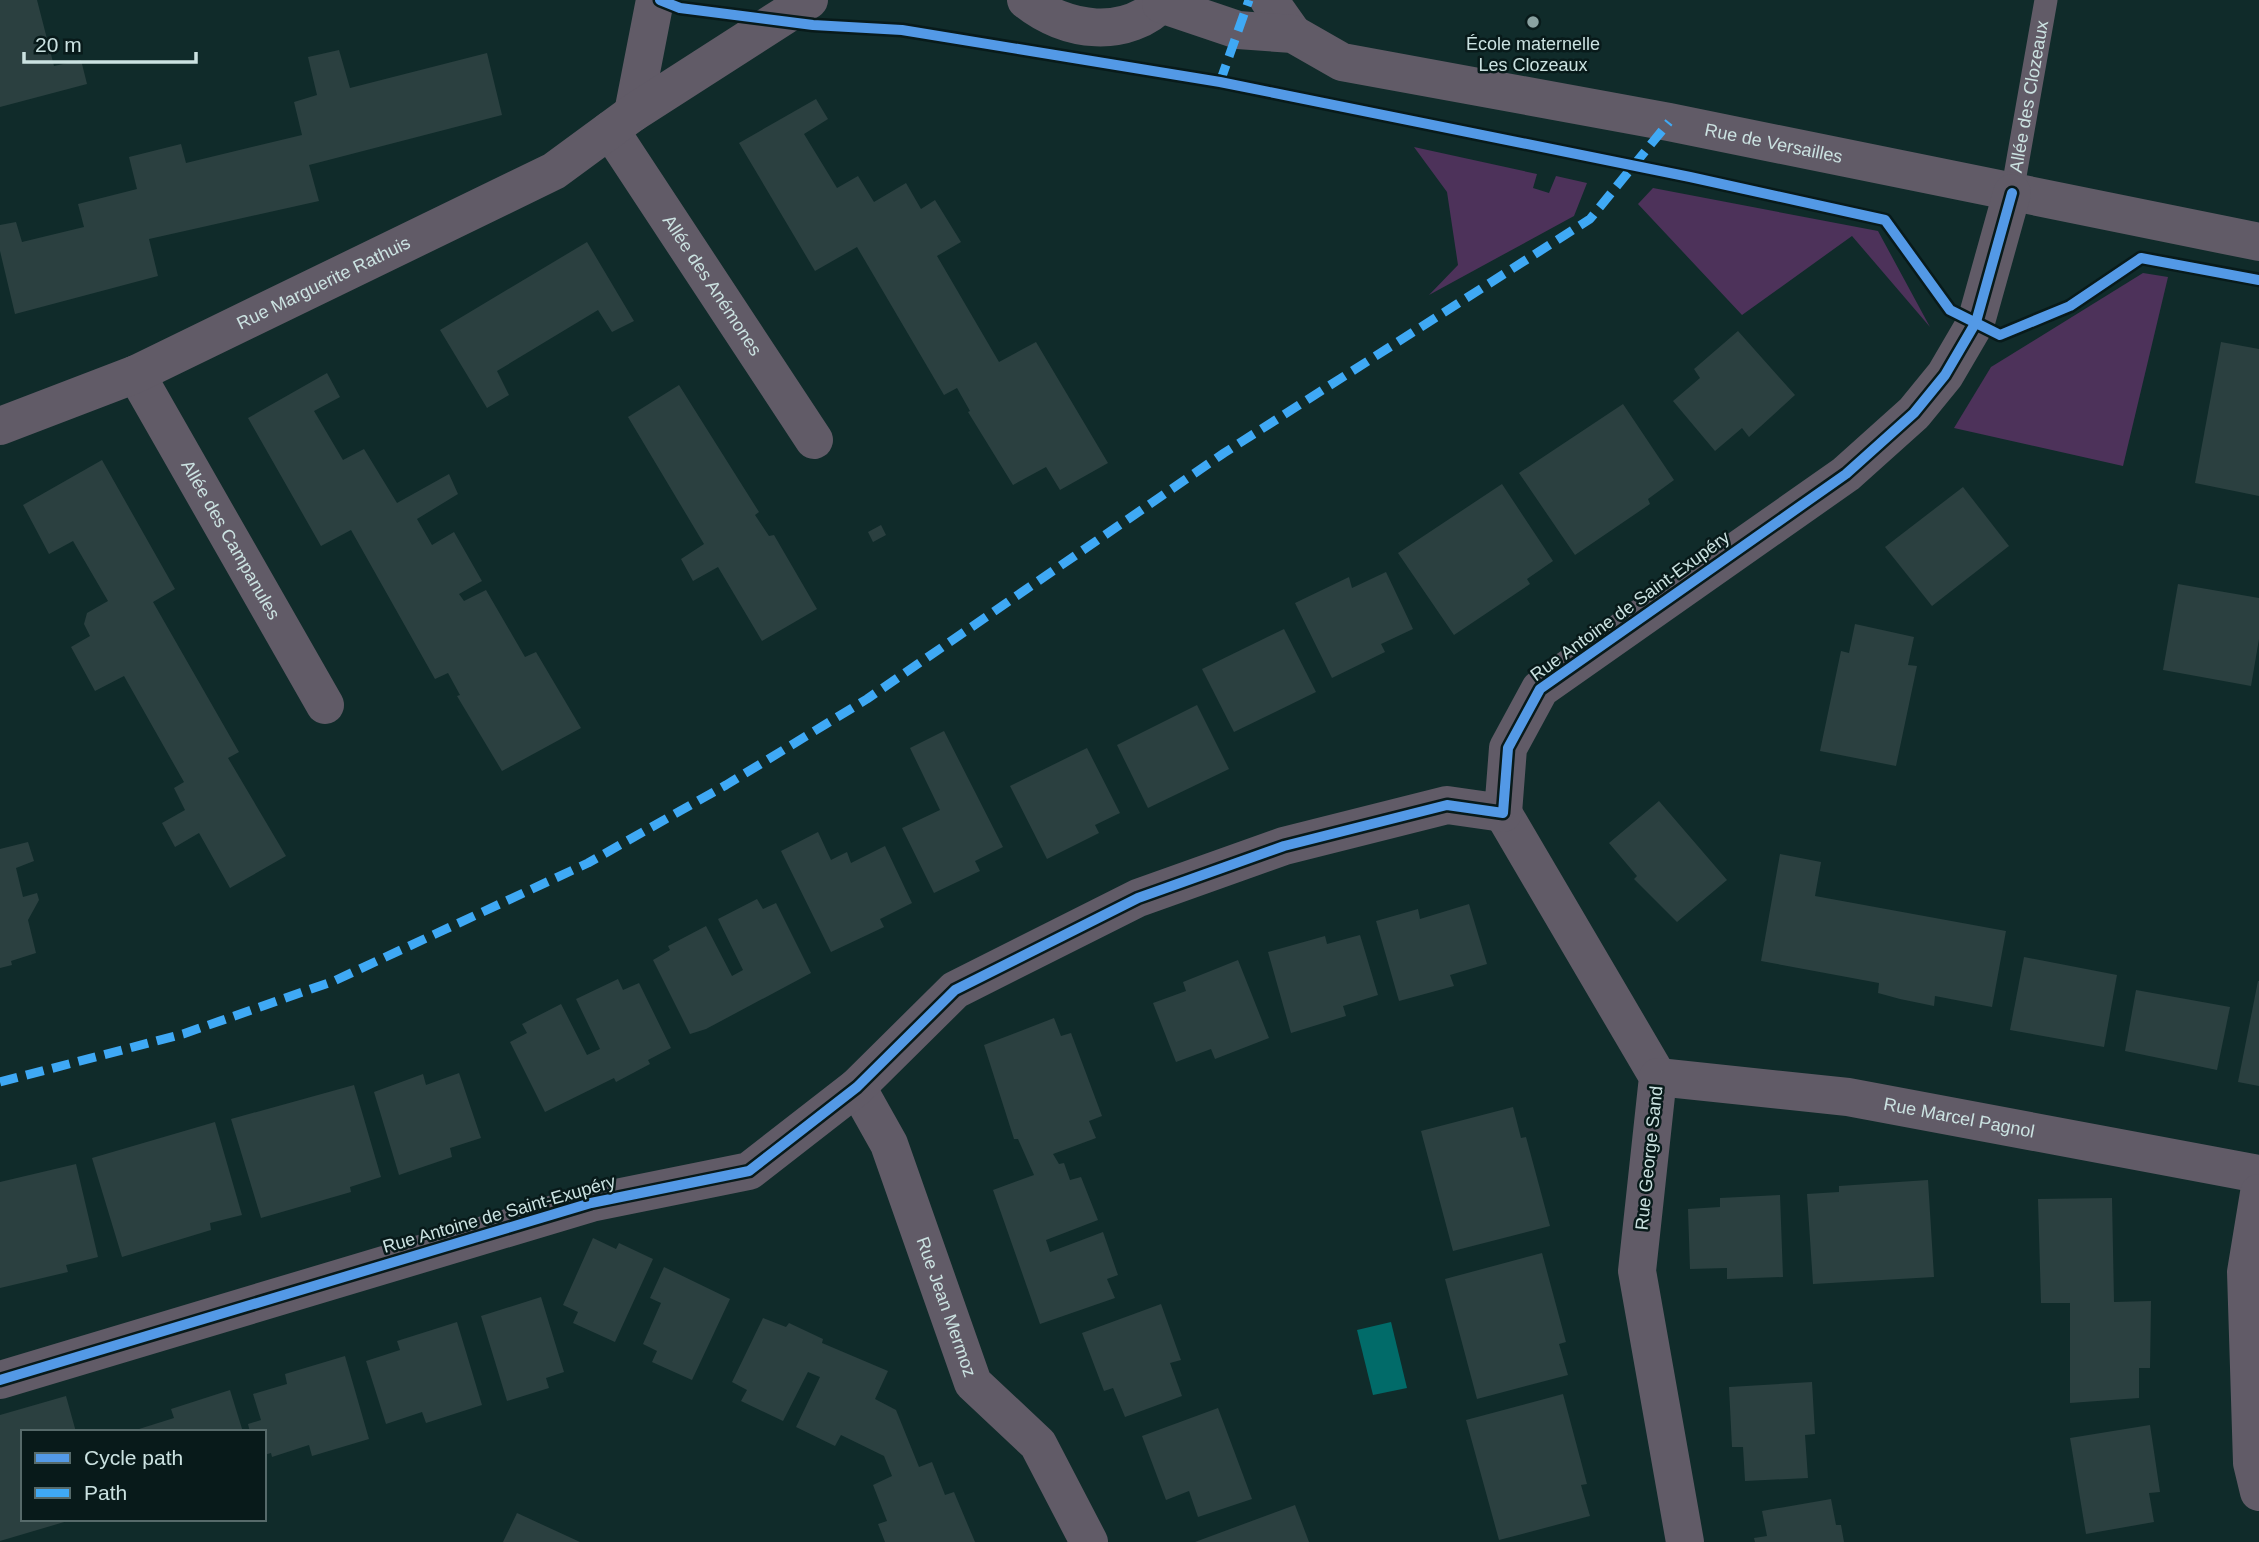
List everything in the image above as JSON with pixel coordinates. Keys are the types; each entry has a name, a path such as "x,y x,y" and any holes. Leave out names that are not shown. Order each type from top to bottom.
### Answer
{"street":[{"path":"622,121 655,0"},
{"name":"Rue Marguerite Rathuis","path":"0,426 136,374 554,171 622,121 809,0"},
{"path":"1026,0 1044,15 1073,26 1104,28 1134,21 1163,2"},
{"name":"Rue de Versailles","path":"1269,0 1293,34 1342,62 1669,122 2259,243"},
{"name":"Rue de Versailles","path":"1163,2 1238,30 1293,34"},
{"name":"Allée des Anémones","path":"622,121 814,440"},
{"name":"Rue Antoine de Saint-Exupéry","path":"0,1380 591,1203 749,1171 857,1087 955,990 1138,898 1284,846 1447,805 1503,813 1508,748 1540,689 1846,474 1914,413 1945,375 1976,322 2012,193"},
{"name":"Allée des Campanules","path":"136,374 325,705"},
{"name":"Rue George Sand","path":"1503,813 1658,1077 1637,1271 1685,1542"},
{"name":"Rue Marcel Pagnol","path":"1658,1077 1848,1097 2259,1174"},
{"name":"Rue Jean Mermoz","path":"857,1087 889,1144 973,1383 1038,1444 1089,1542"},
{"path":"2259,1193 2246,1272 2252,1463 2259,1492"}],"lane":[{"name":"Allée des Clozeaux","path":"2012,193 2046,0"}],"shaded area":[{"path":"1414,147 1537,174 1533,188 1549,193 1556,176 1587,183 1574,216 1429,295 1458,265 1447,192"},
{"path":"1653,188 1878,231 1930,327 1852,236 1742,315 1638,204"},
{"path":"2143,273 2168,277 2123,466 1954,428 1991,367"}],"water":[{"path":"1391,1322 1407,1388 1373,1395 1357,1330"}],"building":[{"path":"0,0 37,0 54,66 81,60 87,84 0,107"},
{"path":"339,50 350,88 487,53 502,115 309,165 319,201 149,239 158,276 15,314 0,251 0,225 16,222 22,242 84,227 78,204 137,189 129,157 181,144 186,163 302,135 294,102 317,95 308,57"},
{"path":"816,99 828,119 804,134 837,188 858,176 874,202 906,183 921,209 935,200 961,242 937,256 999,362 1036,342 1108,463 1060,490 1046,467 1013,485 968,412 970,411 957,388 944,395 857,247 815,271 739,143"},
{"path":"587,242 634,321 612,332 598,310 497,371 509,395 487,408 440,330"},
{"path":"1738,331 1795,395 1749,437 1742,428 1715,451 1673,401 1700,378 1694,369"},
{"path":"2221,342 2259,349 2259,496 2195,483"},
{"path":"327,373 340,397 314,411 343,460 364,449 397,503 449,474 458,494 417,519 432,545 454,532 482,581 459,594 464,601 486,590 525,657 536,652 581,728 502,771 457,696 460,695 448,673 435,679 351,530 321,546 248,418"},
{"path":"679,385 759,512 755,515 769,536 774,535 817,609 762,641 718,567 693,581 681,559 704,544 628,417"},
{"path":"1623,404 1674,480 1648,499 1650,504 1575,555 1519,473"},
{"path":"102,460 175,589 153,602 239,752 228,758 286,856 230,888 199,833 175,847 162,823 185,810 174,788 184,782 124,676 95,691 71,647 90,636 84,624 87,613 108,601 73,541 49,554 23,505"},
{"path":"1502,484 1553,561 1527,579 1530,584 1454,635 1398,553"},
{"path":"1963,487 2009,546 1932,606 1885,547"},
{"path":"881,525 886,535 873,542 868,532"},
{"path":"1386,572 1413,629 1381,644 1385,652 1332,678 1295,603 1349,577 1352,588"},
{"path":"2178,584 2259,598 2259,639 2251,686 2163,670"},
{"path":"1855,624 1914,637 1908,665 1917,666 1896,766 1820,751 1841,651 1849,653"},
{"path":"1284,629 1316,692 1234,732 1202,669"},
{"path":"1197,705 1229,769 1148,808 1117,745"},
{"path":"944,731 1003,847 975,861 980,871 934,893 902,828 940,810 910,748"},
{"path":"1087,748 1120,813 1095,825 1099,833 1047,859 1010,786"},
{"path":"1659,801 1727,880 1677,922 1634,879 1637,876 1609,843"},
{"path":"818,832 831,860 847,852 851,863 885,846 912,903 880,919 884,927 831,952 781,851"},
{"path":"28,842 34,861 16,868 23,897 37,893 39,900 28,920 36,953 11,961 12,965 0,968 0,849"},
{"path":"1780,854 1821,862 1815,896 2006,931 1992,1007 1935,996 1934,1006 1878,993 1879,983 1761,961"},
{"path":"757,899 763,909 776,903 811,973 706,1029 690,1034 653,960 670,950 668,946 706,926 732,976 743,970 718,919"},
{"path":"1469,904 1487,964 1450,975 1454,986 1399,1001 1376,921 1418,909 1420,919"},
{"path":"1360,935 1378,995 1343,1006 1346,1016 1291,1033 1268,952 1325,936 1327,944"},
{"path":"2024,957 2117,975 2104,1047 2010,1030"},
{"path":"1238,960 1269,1038 1215,1059 1211,1049 1176,1062 1153,1003 1186,991 1183,982"},
{"path":"618,979 623,990 639,983 671,1048 648,1060 650,1064 616,1082 614,1078 545,1112 510,1042 527,1033 522,1024 561,1004 587,1055 600,1049 576,999"},
{"path":"2259,981 2259,1086 2238,1082"},
{"path":"2136,990 2230,1007 2217,1070 2125,1051"},
{"path":"1054,1018 1061,1036 1071,1033 1102,1116 1089,1121 1096,1138 1053,1154 1059,1164 1064,1163 1070,1180 1081,1177 1098,1220 1046,1240 1050,1252 1103,1232 1118,1275 1107,1279 1115,1298 1040,1324 993,1190 1034,1175 1018,1139 1014,1139 984,1045"},
{"path":"459,1073 481,1138 450,1148 452,1157 399,1175 374,1092 423,1074 426,1085"},
{"path":"354,1085 381,1177 350,1187 351,1192 261,1218 231,1119"},
{"path":"1513,1107 1521,1138 1526,1137 1550,1226 1453,1251 1421,1131"},
{"path":"215,1122 242,1215 210,1223 211,1230 122,1257 92,1158"},
{"path":"76,1164 98,1257 66,1265 68,1272 0,1288 0,1182"},
{"path":"1928,1180 1934,1277 1813,1284 1807,1194 1839,1192 1839,1186"},
{"path":"1780,1195 1783,1277 1727,1279 1727,1268 1690,1269 1688,1209 1720,1207 1720,1198"},
{"path":"2112,1198 2114,1302 2151,1301 2150,1368 2139,1368 2139,1398 2070,1403 2070,1303 2041,1303 2038,1199"},
{"path":"593,1238 616,1249 619,1243 653,1259 615,1342 573,1323 578,1312 563,1305"},
{"path":"1542,1253 1566,1342 1559,1344 1568,1375 1477,1399 1445,1279"},
{"path":"664,1267 730,1299 692,1380 652,1362 657,1351 643,1344 661,1303 650,1298"},
{"path":"541,1297 564,1372 546,1378 549,1388 507,1401 481,1316"},
{"path":"1161,1304 1181,1360 1170,1363 1182,1396 1125,1417 1113,1388 1104,1391 1082,1333"},
{"path":"763,1318 786,1327 789,1323 823,1339 822,1343 888,1371 875,1399 896,1410 919,1467 932,1462 945,1495 954,1492 975,1542 885,1542 878,1524 887,1521 873,1485 892,1476 884,1456 841,1435 835,1446 796,1427 820,1377 808,1372 783,1421 741,1401 747,1390 732,1382"},
{"path":"457,1322 482,1405 426,1423 422,1412 386,1424 366,1361 400,1350 397,1341"},
{"path":"345,1356 369,1439 312,1456 309,1445 272,1457 271,1453 266,1454 266,1430 250,1430 248,1424 261,1420 253,1394 287,1384 285,1374"},
{"path":"1812,1382 1815,1434 1805,1435 1808,1478 1745,1481 1743,1447 1732,1447 1729,1387"},
{"path":"230,1390 242,1430 139,1430 174,1418 171,1409"},
{"path":"1563,1394 1587,1484 1581,1485 1590,1516 1499,1540 1466,1420"},
{"path":"66,1396 75,1430 21,1430 21,1521 68,1521 0,1541 0,1415"},
{"path":"1218,1408 1252,1499 1198,1517 1189,1491 1166,1500 1142,1436"},
{"path":"2150,1425 2160,1492 2149,1493 2154,1522 2086,1534 2070,1438"},
{"path":"1831,1499 1836,1525 1841,1525 1844,1542 1755,1542 1754,1538 1767,1536 1762,1511"},
{"path":"1295,1505 1309,1542 1195,1542"},
{"path":"517,1513 580,1542 503,1542"}],"marked path":[{"path":"1220,82 1249,0"},
{"path":"0,1082 183,1034 334,981 588,863 726,785 867,699 1224,453 1590,219 1669,122"}],"cycle path":[{"path":"660,0 680,8 813,25 902,30 1220,82 1690,177 1885,220 1950,310 2000,335 2070,306 2141,258 2259,280"},
{"path":"0,1380 591,1203 749,1171 857,1087 955,990 1138,898 1284,846 1447,805 1503,813 1508,748 1540,689 1846,474 1914,413 1945,375 1976,322 2012,193"}],"place":[{"name":"École maternelle Les Clozeaux","path":"1533,22"}]}
